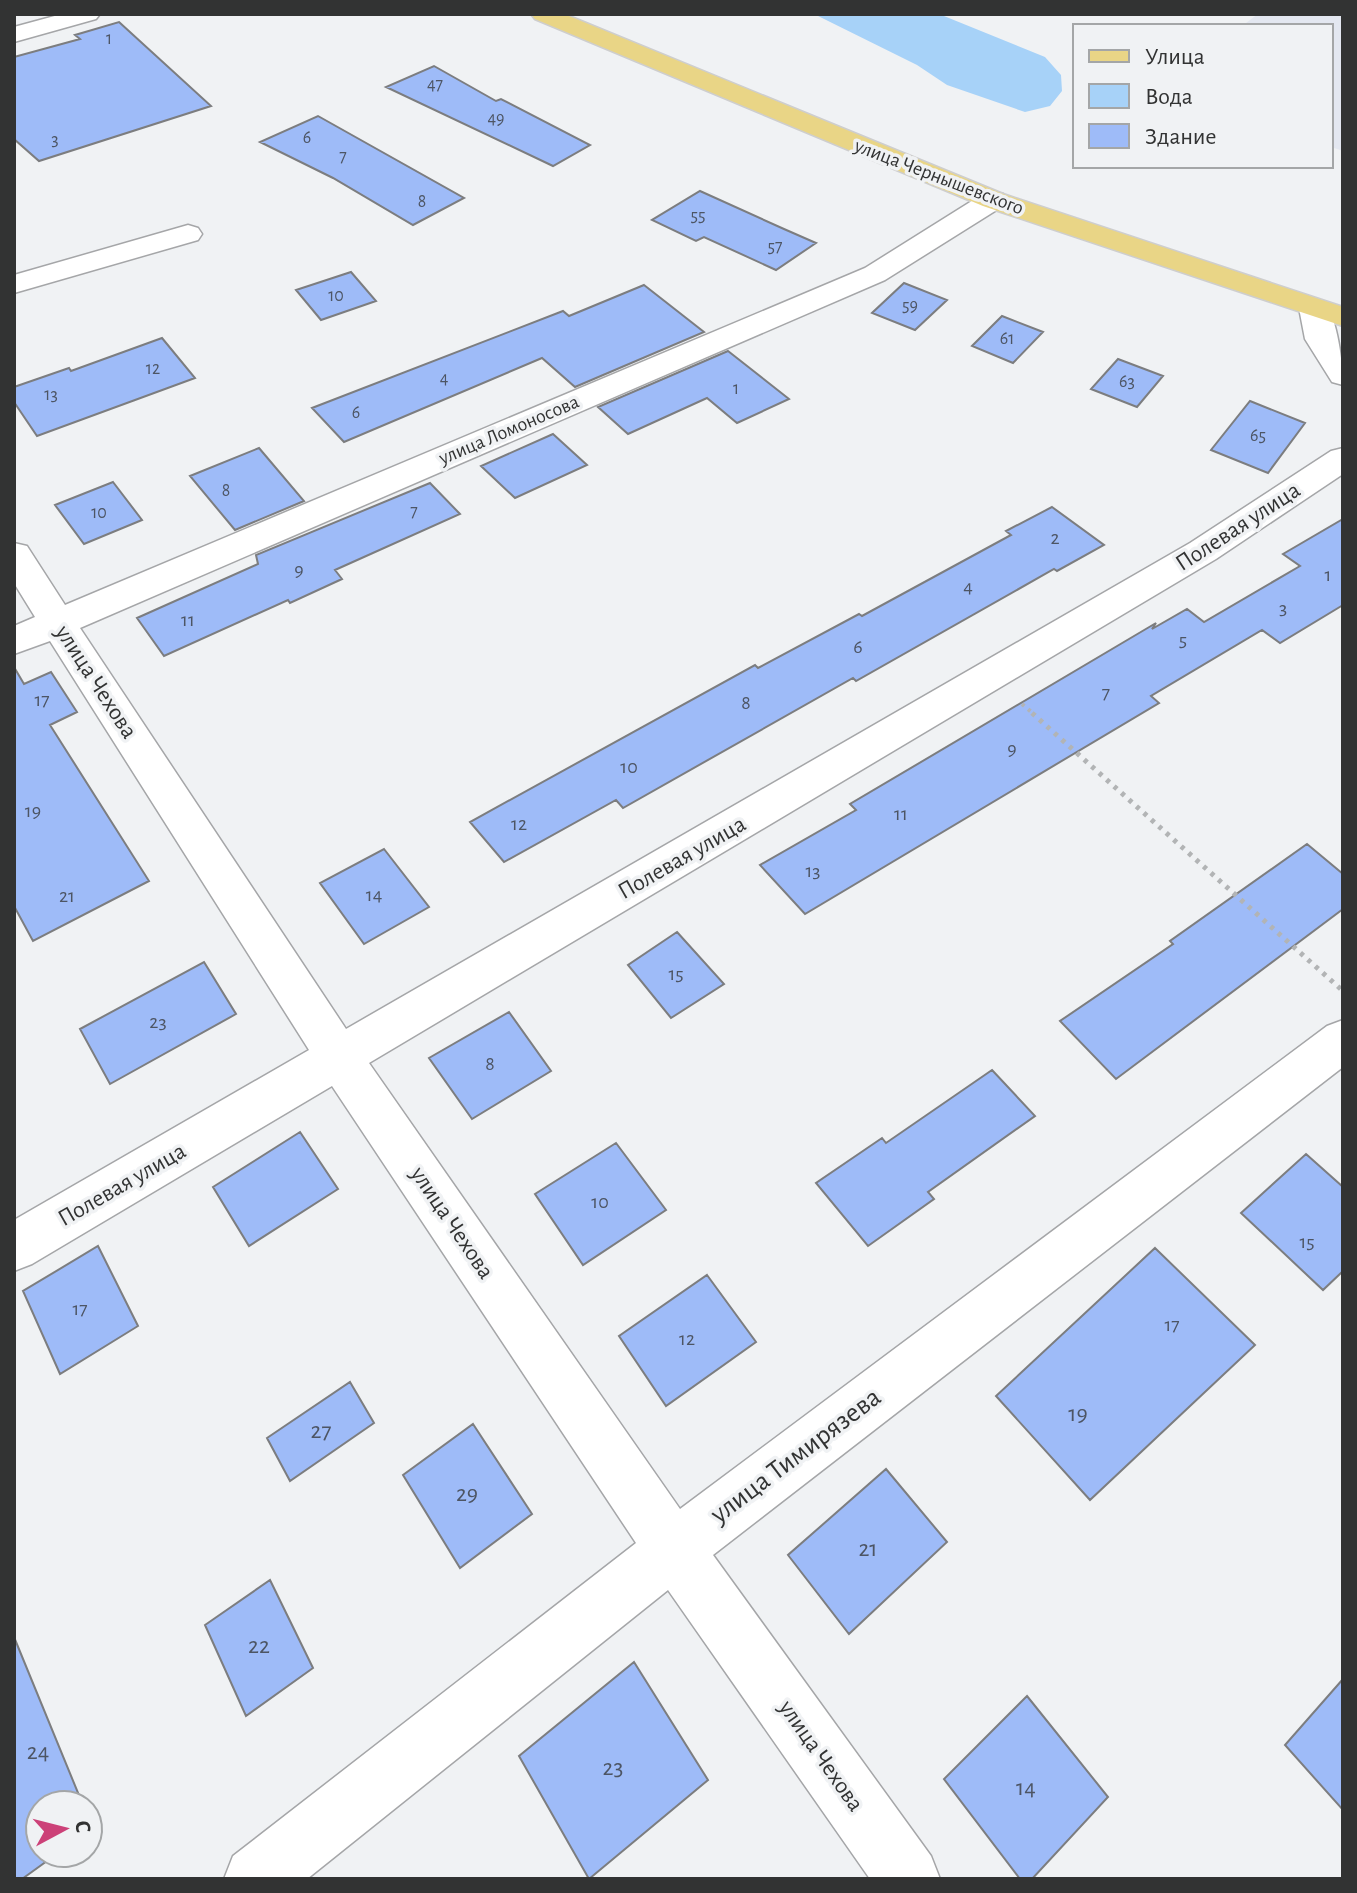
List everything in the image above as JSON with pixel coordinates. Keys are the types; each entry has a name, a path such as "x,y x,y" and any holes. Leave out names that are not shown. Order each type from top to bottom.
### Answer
{"main road":[{"name":"улица Чернышевского","path":"543,14 993,200 1328,312"}],"street":[{"path":"14,35 88,14"},
{"name":"улица Ломоносова","path":"36,632 875,274 993,200"},
{"path":"14,284 188,234"},
{"path":"1328,312 1320,339 1343,375"},
{"name":"Полевая улица","path":"14,1247 340,1059 1203,551 1343,459"},
{"name":"улица Чехова","path":"14,555 36,632 340,1059 674,1549 908,1879"},
{"name":"улица Тимирязева","path":"256,1879 674,1549 1343,1040"}],"path":[{"path":"991,676 1343,991"}],"shaded area":[{"path":"1258,14 1343,14 1343,151 1333,148 1333,24 1245,24"}],"water":[{"path":"814,14 939,14 1045,57 1061,75 1062,91 1050,106 1025,112 947,85 917,65"}],"building":[{"path":"119,22 211,106 39,161 14,139 14,57 80,39 75,35"},
{"path":"434,66 496,101 501,99 590,145 553,166 386,87"},
{"path":"318,116 464,198 413,225 333,178 260,142"},
{"path":"700,191 816,243 776,270 704,237 696,241 652,220"},
{"path":"351,272 376,301 321,320 296,290"},
{"path":"904,283 947,300 915,330 872,313"},
{"path":"644,285 704,332 575,387 542,358 344,442 312,408 563,311 569,316"},
{"path":"1002,316 1043,332 1013,363 972,346"},
{"path":"162,338 195,378 37,436 14,402 14,387 69,368 71,371"},
{"path":"728,351 789,399 737,423 707,398 628,434 598,407"},
{"path":"1118,359 1163,376 1137,407 1091,389"},
{"path":"1250,401 1305,423 1268,473 1211,450"},
{"path":"553,434 587,465 515,498 481,466"},
{"path":"259,448 304,501 235,530 190,476"},
{"path":"113,482 142,520 84,544 55,505"},
{"path":"430,483 460,514 335,570 342,579 290,603 288,600 164,656 137,618 258,564 256,555"},
{"path":"1052,507 1104,545 1057,571 1054,569 856,681 853,678 623,808 616,800 504,862 470,822 755,665 758,668 859,614 862,616 1011,535 1006,531"},
{"path":"1343,519 1343,605 1280,643 1262,630 1151,696 1159,703 805,914 760,865 856,810 850,804 1156,623 1152,629 1187,609 1204,622 1300,566 1283,554"},
{"path":"14,667 24,684 51,672 77,712 50,725 149,881 33,941 14,906"},
{"path":"1307,844 1343,874 1343,909 1116,1079 1060,1021 1173,944 1170,941"},
{"path":"384,849 429,907 364,944 320,883"},
{"path":"677,932 724,984 671,1018 628,965"},
{"path":"204,962 236,1014 110,1084 80,1029"},
{"path":"509,1012 551,1071 472,1119 429,1058"},
{"path":"992,1070 1035,1116 928,1192 934,1199 868,1246 816,1183 882,1138 886,1143"},
{"path":"300,1132 338,1189 249,1246 213,1187"},
{"path":"616,1143 666,1210 583,1265 535,1194"},
{"path":"1306,1154 1343,1187 1343,1271 1323,1290 1241,1213"},
{"path":"98,1246 138,1326 60,1374 23,1291"},
{"path":"1155,1248 1255,1345 1090,1500 996,1396"},
{"path":"707,1275 756,1342 666,1406 619,1336"},
{"path":"350,1382 374,1423 290,1481 267,1438"},
{"path":"473,1424 532,1514 460,1568 403,1475"},
{"path":"886,1469 947,1542 849,1634 788,1555"},
{"path":"270,1580 313,1668 246,1716 205,1625"},
{"path":"14,1637 76,1789 24,1789 24,1869 36,1869 22,1879 14,1879"},
{"path":"634,1662 708,1780 589,1879 519,1756"},
{"path":"1343,1679 1343,1810 1285,1745"},
{"path":"1027,1696 1108,1797 1032,1879 1020,1879 944,1779"}]}
